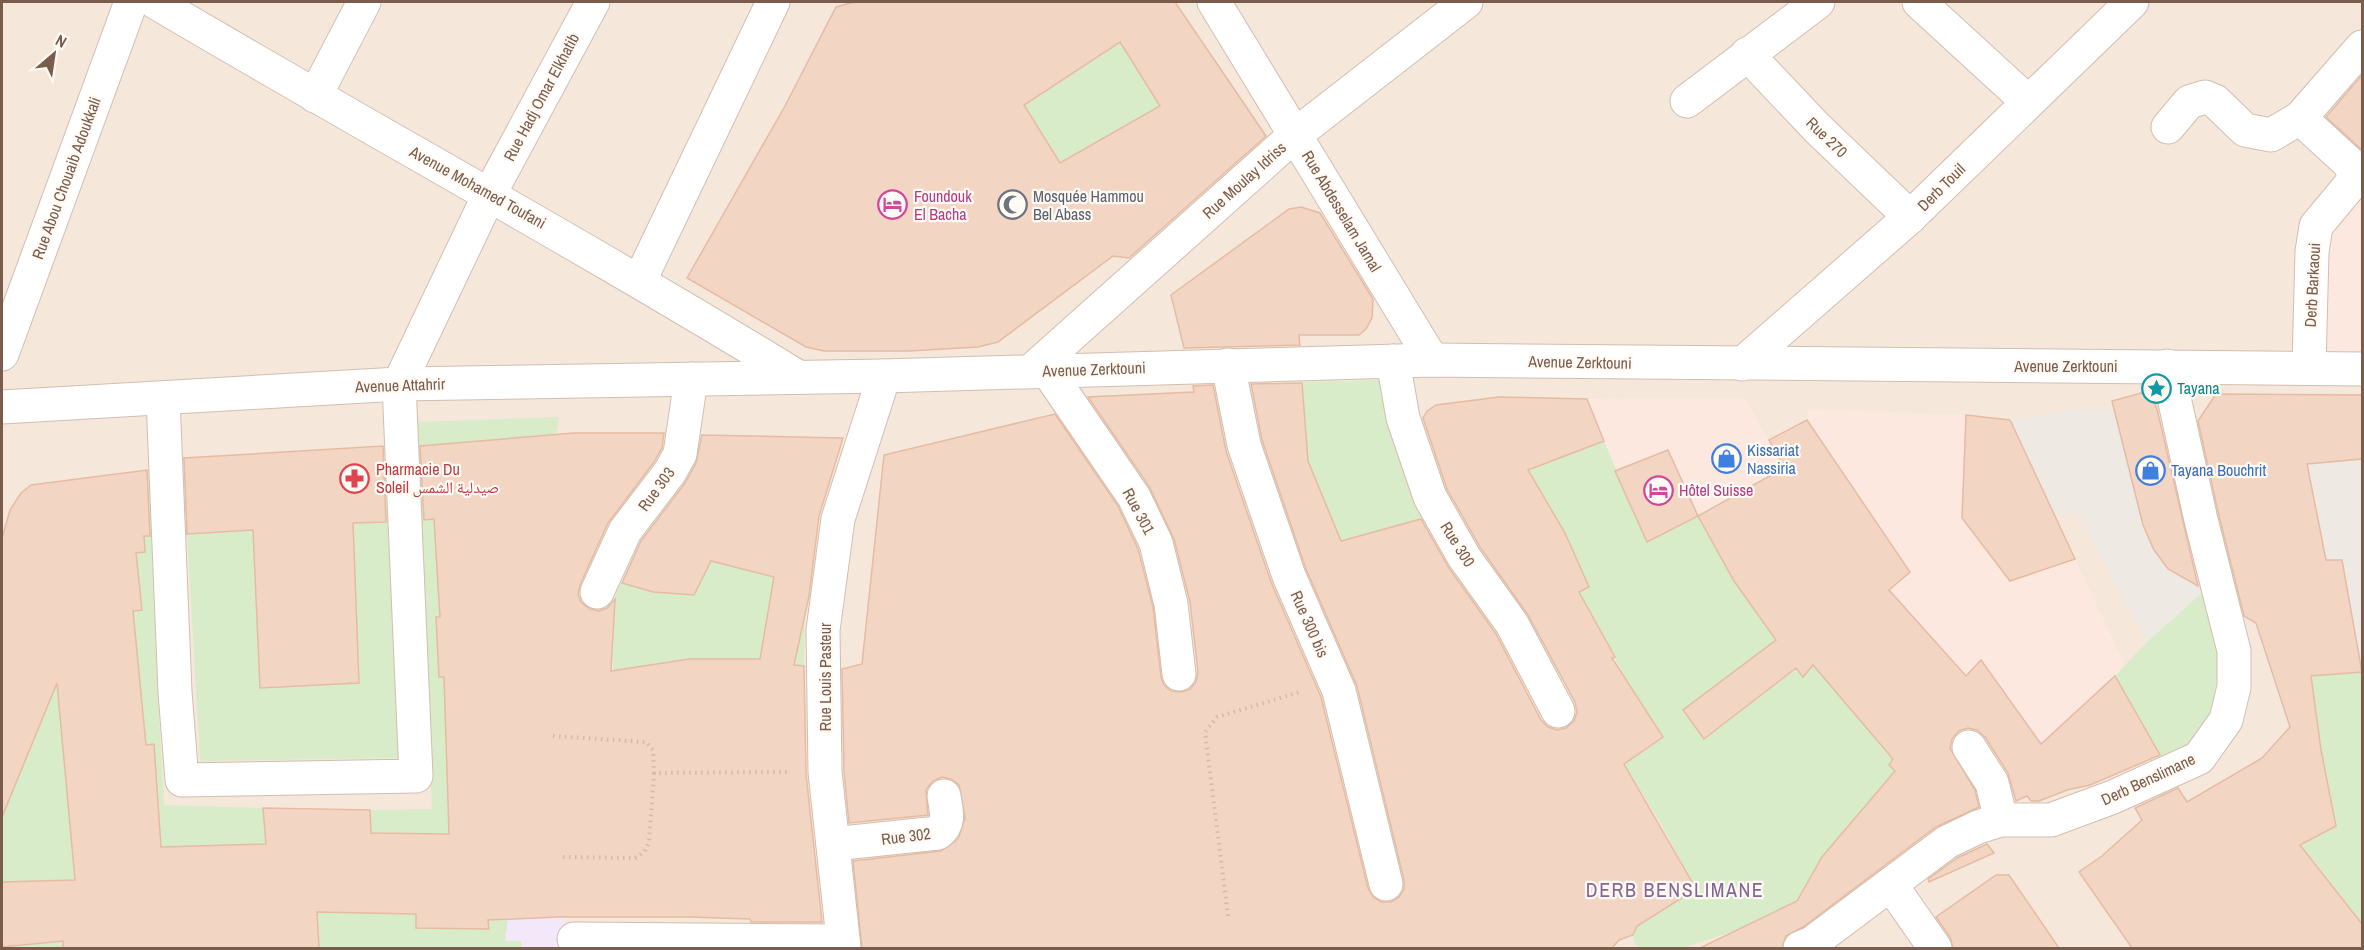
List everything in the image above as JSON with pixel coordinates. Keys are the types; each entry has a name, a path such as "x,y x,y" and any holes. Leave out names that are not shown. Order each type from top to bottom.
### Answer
{"street":[{"name":"Rue Abou Chouaib Adoukkali","path":"2,354 131,2"},
{"name":"Avenue Mohamed Toufani","path":"155,2 315,96 490,193 640,280 798,377"},
{"path":"315,96 364,2"},
{"name":"Rue Hadj Omar Elkhatib","path":"399,384 490,193 593,2"},
{"path":"640,280 773,2"},
{"name":"Rue Abdesselam Jamal","path":"1214,2 1432,360"},
{"name":"Rue Moulay Idriss","path":"1039,370 1295,135 1466,2"},
{"path":"1687,101 1818,2"},
{"path":"1919,2 2027,101"},
{"name":"Derb Touil","path":"1742,364 1910,217 2027,101 2132,2"},
{"path":"2168,127 2189,102 2205,97 2215,101 2244,130 2271,135 2300,118 2362,47"},
{"name":"Rue 270","path":"1747,54 1817,128 1910,217"},
{"name":"Derb Barkaoui","path":"2300,118 2350,164 2354,176 2351,184 2316,226 2312,252 2309,368"},
{"name":"Avenue Zerktouni","path":"798,377 1432,360 2362,369"},
{"name":"Rue 300","path":"1393,361 1403,418 1430,497 1464,557 1512,624 1558,711"},
{"name":"Rue 300 bis","path":"1228,365 1244,445 1289,576 1335,681 1359,766 1386,884"},
{"name":"Derb Benslimane","path":"1800,948 1812,943 1947,842 1978,827 2001,820 2051,820 2113,797 2199,758 2226,720 2234,687 2234,651 2201,520 2168,366"},
{"name":"Rue 301","path":"1039,370 1134,497 1156,543 1171,604 1179,674"},
{"name":"Rue Louis Pasteur","path":"843,945 825,772 823,630 838,519 884,376"},
{"name":"Avenue Attahrir","path":"2,407 399,384 798,377"},
{"name":"Rue 303","path":"597,592 625,531 670,472 680,454 691,379"},
{"path":"163,398 175,692 182,780 416,776 399,384"},
{"path":"1969,747 1992,783 2001,820"},
{"name":"Rue 302","path":"833,844 938,832 944,828 947,819 944,796"},
{"path":"1891,885 1935,948"},
{"path":"574,939 843,945"}],"path":[{"path":"1228,916 1205,732 1217,717 1335,681"},
{"path":"553,736 646,742 653,750 654,772 649,843 644,852 635,858 563,857"},
{"path":"654,772 825,772"}],"shaded area":[{"path":"2,2 2362,2 2362,948 2,948"},
{"path":"2362,183 2362,353 2317,352 2321,229"},
{"path":"2294,396 2342,460 2362,459 2362,670 2342,560 2325,560"},
{"name":"Kissariat Nassiria","path":"1745,398 1784,468 1698,516 1668,450 1615,471 1587,399"},
{"path":"2085,408 2107,408 2115,414 2143,525 2154,550 2168,569 2198,586 2202,593 2147,642 2075,511 2057,517 2010,420"},
{"path":"1809,409 1966,415 1962,518 2010,580 2075,559 2125,666 2041,744 1981,660 1966,677 1889,590 1910,572 1807,420"},
{"path":"566,916 565,948 522,948 521,941 505,941 508,919"}],"green space":[{"path":"1121,41 1160,106 1058,164 1022,106"},
{"path":"1384,380 1430,520 1410,522 1341,541 1308,461 1302,382"},
{"path":"1523,397 1559,458 1604,441 1647,542 1698,516 1734,581 1803,676 1813,665 1893,759 1889,765 1900,775 1797,901 1738,930 1682,948 1639,948 1636,945 1633,935 1637,926 1696,889 1660,822 1624,764 1663,737 1626,679 1579,592 1589,587 1545,499 1486,398"},
{"path":"559,417 528,601 501,919 508,919 505,941 521,941 522,948 2,948 2,618 43,635 84,558 139,471 154,470 156,658 164,805 263,808 271,913 375,912 370,810 432,809 413,422"},
{"path":"384,446 402,758 200,761 183,458"},
{"path":"711,561 774,577 768,612 805,615 804,666 731,659 613,671 614,602 619,583 653,592 694,595"},
{"path":"2202,593 2220,645 2216,696 2206,720 2192,742 2163,761 2115,676 2147,642"},
{"path":"2362,672 2362,924 2312,858 2275,882 2273,860 2336,826 2321,750 2311,676"}],"building":[{"path":"854,2 1175,2 1266,136 1129,258 1113,256 998,342 978,347 909,351 824,351 806,347 687,278 785,106 836,7","holes":["1120,42 1160,106 1060,163 1024,105"]},
{"path":"2362,75 2362,150 2326,117"},
{"path":"1301,207 1320,213 1373,299 1372,318 1366,329 1359,335 1299,335 1300,345 1184,348 1171,295 1289,209"},
{"path":"1302,383 1308,461 1341,541 1421,519 1449,568 1496,634 1541,720 1548,727 1557,730 1566,728 1574,721 1577,712 1575,702 1528,615 1480,547 1447,489 1423,418 1427,411 1436,405 1499,397 1587,399 1604,441 1528,470 1565,533 1589,587 1579,592 1615,657 1612,658 1663,737 1624,764 1696,889 1637,926 1633,935 1619,940 1612,948 862,948 853,861 941,851 958,839 965,818 959,785 951,779 942,777 933,781 926,790 928,815 849,823 844,771 842,669 862,664 884,455 1055,414 1118,506 1138,549 1153,607 1161,677 1164,685 1171,691 1182,692 1190,689 1196,682 1198,672 1190,602 1174,539 1149,486 1088,397 1194,392 1193,386 1213,385 1226,451 1271,582 1321,697 1368,888 1373,897 1381,902 1391,902 1399,897 1404,889 1404,880 1357,686 1306,569 1262,440 1251,384"},
{"name":"Tayana Bouchrit","path":"2141,393 2151,397 2157,409 2198,586 2168,569 2154,550 2143,525 2112,401"},
{"path":"2216,394 2362,395 2362,459 2307,464 2326,560 2342,560 2362,672 2311,676 2321,750 2336,826 2300,845 2362,924 2362,948 2132,948 2079,872 2102,856 2142,820 2135,808 2178,788 2187,802 2262,758 2290,727 2256,623 2244,616 2219,516 2198,421"},
{"path":"1966,415 2010,420 2075,559 2010,581 1962,518"},
{"path":"1807,420 1910,572 1889,590 1966,676 1981,660 2041,744 2115,676 2160,755 2090,785 2067,790 2039,801 2031,801 2027,796 2016,801 2008,773 1985,737 1977,730 1968,728 1959,731 1952,739 1950,748 1975,790 1979,807 1936,827 1803,927 1786,936 1782,948 1700,948 1797,901 1822,857 1895,771 1889,765 1893,759 1813,665 1803,677 1796,668 1704,739 1683,710 1776,640 1734,581 1698,516 1784,468 1769,440"},
{"path":"574,433 664,433 662,448 608,523 580,585 578,594 581,602 590,609 599,611 607,608 615,599 611,671 689,659 760,659 774,577 711,561 694,595 653,592 622,583 641,541 685,483 696,463 702,435 843,438 819,516 809,596 794,665 804,666 806,774 822,922 751,922 750,919 688,917 559,917 488,920 489,929 416,928 416,914 317,912 319,948 63,948 63,941 2,947 2,882 75,880 57,683 2,817 2,538 10,510 21,493 31,485 147,470 150,536 144,536 145,552 136,553 142,610 133,611 146,745 154,744 161,847 266,844 263,808 370,810 371,833 449,834 444,677 439,677 436,617 440,617 434,519 424,520 420,446"},
{"path":"383,446 386,522 353,523 359,683 260,688 253,530 187,534 184,458"},
{"path":"1668,450 1698,516 1647,542 1615,471"},
{"path":"1987,844 1994,853 1929,882 1928,879 1957,858"},
{"path":"1996,875 2009,875 2059,948 1953,948 1950,937 1936,917"}],"place":[{"name":"Foundouk El Bacha","path":"893,205"},
{"name":"Mosquée Hammou Bel Abass","path":"1012,205"},
{"name":"Tayana","path":"2156,388"},
{"name":"Kissariat Nassiria","path":"1726,459"},
{"name":"Tayana Bouchrit","path":"2150,470"},
{"name":"Pharmacie Du Soleil صيدلية الشمس","path":"355,478"},
{"name":"Hôtel Suisse","path":"1658,490"}],"district":[{"name":"DERB BENSLIMANE","path":"1675,890"}]}
